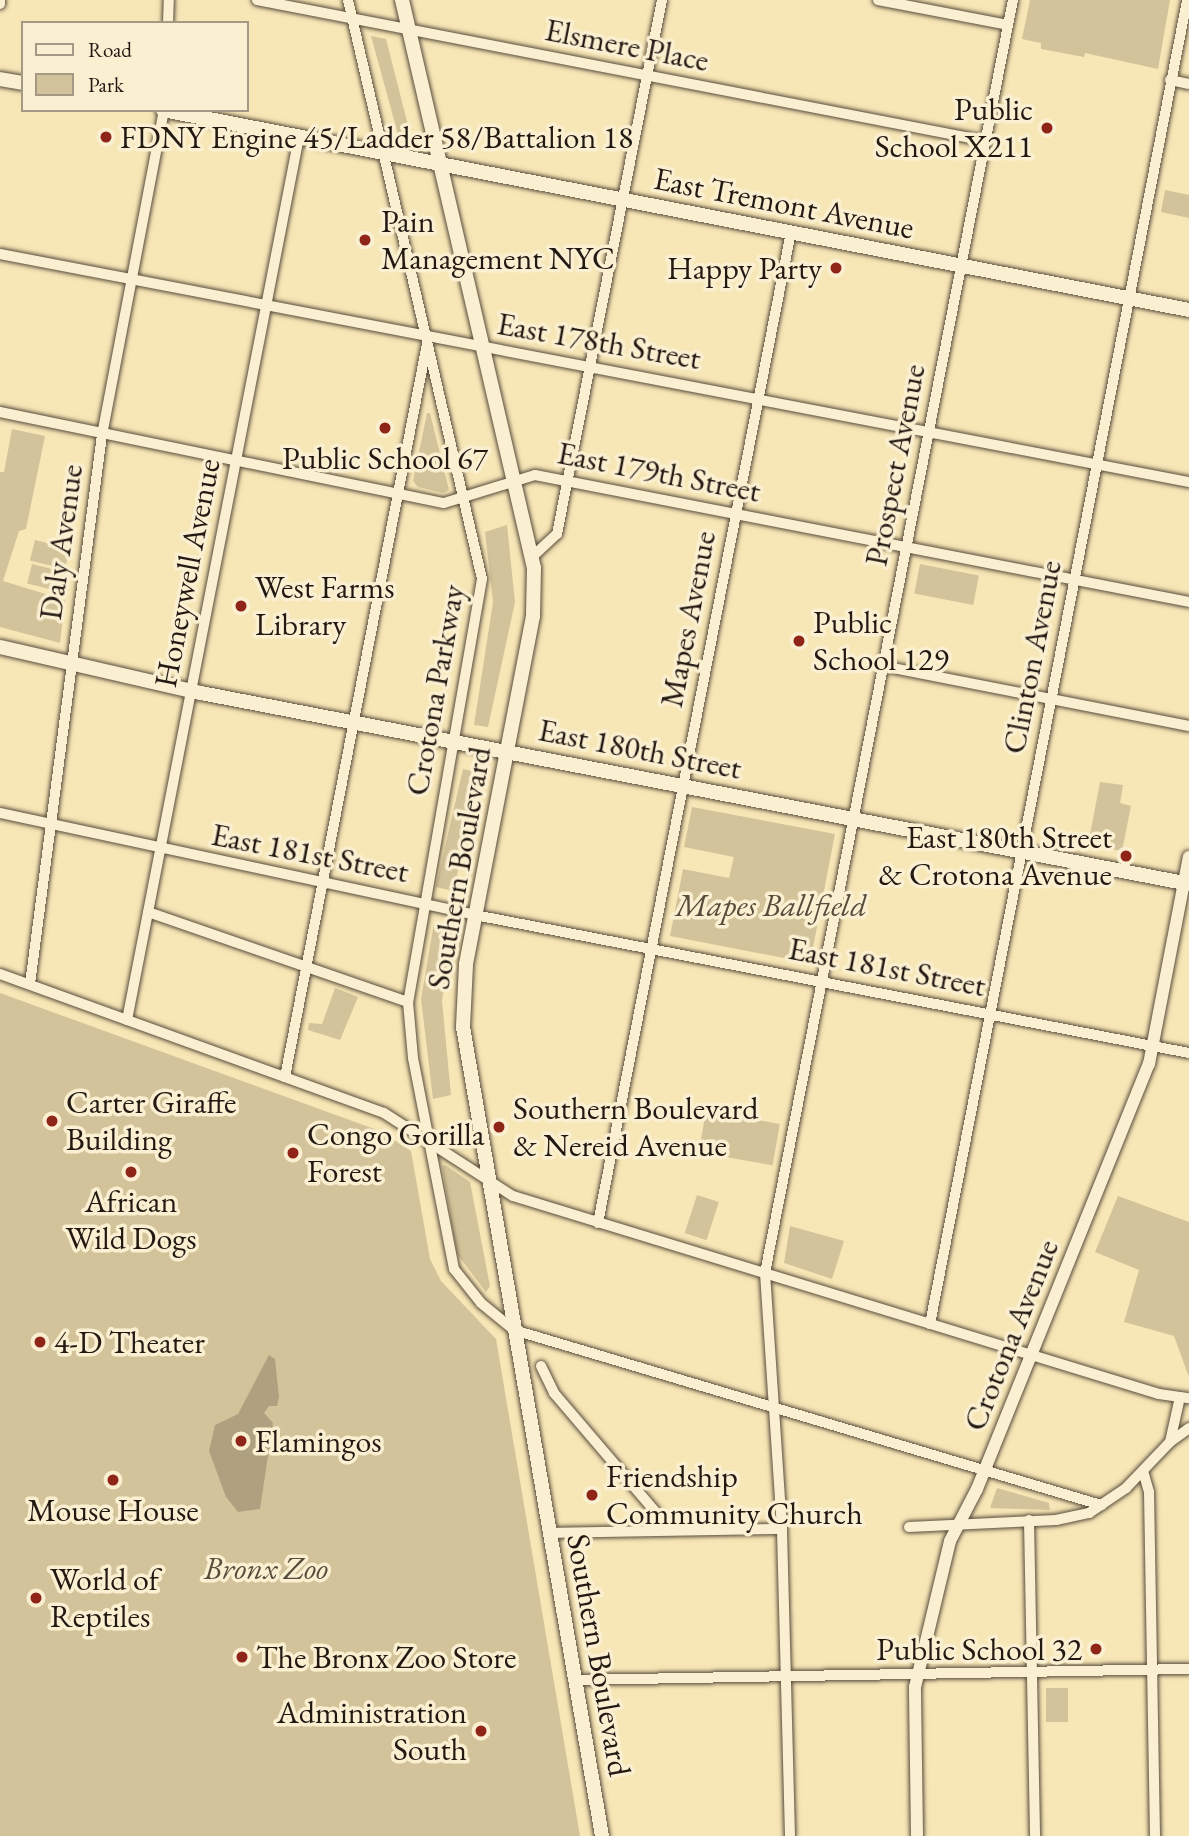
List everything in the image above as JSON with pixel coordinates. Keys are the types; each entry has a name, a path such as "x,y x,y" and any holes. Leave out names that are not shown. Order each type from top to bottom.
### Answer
{"main road":[{"name":"Southern Boulevard","path":"402,0 533,557 534,606 475,915 464,986 463,1027 602,1836"},
{"path":"0,79 21,83"},
{"name":"East Tremont Avenue","path":"174,112 1189,310"},
{"name":"East 180th Street","path":"0,647 190,691 1186,883"}],"street":[{"path":"168,21 169,0"},
{"name":"Elsmere Place","path":"257,0 986,141"},
{"name":"Crotona Parkway","path":"348,0 466,498 482,579 456,742 422,901 408,1002 449,1260 481,1303 514,1331"},
{"path":"533,557 555,538 662,0"},
{"path":"878,0 1008,25"},
{"name":"Prospect Avenue","path":"765,1273 1013,0"},
{"name":"Clinton Avenue","path":"930,1324 1187,0"},
{"path":"1170,80 1189,84"},
{"name":"Daly Avenue","path":"30,984 102,435 164,112"},
{"name":"Honeywell Avenue","path":"127,1020 299,137"},
{"name":"Mapes Avenue","path":"598,1223 791,232"},
{"name":"East 178th Street","path":"0,254 428,337 591,365 1189,482"},
{"path":"285,1077 428,337"},
{"name":"East 179th Street","path":"0,412 236,463 444,503 536,475 1189,601"},
{"path":"883,666 1189,726"},
{"name":"East 181st Street","path":"0,813 160,850 422,901 475,915 1189,1053"},
{"name":"Crotona Avenue","path":"917,1836 917,1674 950,1541 983,1472 1149,1064 1189,857"},
{"path":"148,912 408,1002"},
{"path":"0,974 384,1113 428,1139 489,1184 598,1223 1184,1398 1170,1441"},
{"path":"765,1273 782,1529 790,1836"},
{"path":"514,1331 1101,1506"},
{"path":"541,1366 554,1393 671,1530"},
{"path":"909,1527 958,1526 975,1521 1076,1518 1101,1506 1143,1471 1170,1441 1189,1427"},
{"path":"1143,1471 1149,1492 1155,1836"},
{"path":"1029,1520 1035,1836"},
{"path":"549,1533 782,1529"},
{"path":"575,1680 1189,1669"}],"green space":[{"path":"1030,0 1170,0 1158,69 1085,53 1084,57 1041,49 1041,43 1022,39"},
{"path":"371,36 386,39 411,137 399,138"},
{"path":"1165,190 1189,195 1189,218 1161,212"},
{"path":"427,413 430,413 449,490 443,493 418,487 413,481"},
{"path":"12,429 45,436 26,529 19,531 3,581 65,600 60,643 0,627 0,472 4,472"},
{"path":"507,525 515,602 488,727 474,725 493,602 485,532"},
{"path":"35,540 70,549 65,569 30,560"},
{"path":"32,564 67,573 62,592 27,583"},
{"path":"920,564 979,575 973,605 914,593"},
{"path":"463,769 481,773 453,891 436,887"},
{"path":"1100,782 1123,785 1120,803 1131,806 1122,851 1088,845"},
{"name":"Mapes Ballfield","path":"692,807 835,834 810,963 670,936 683,869 729,878 734,857 684,847"},
{"path":"434,923 453,926 442,1001 451,1095 433,1099 421,999"},
{"path":"335,988 358,997 340,1040 308,1030 309,1023 322,1024"},
{"name":"Bronx Zoo","path":"0,993 380,1131 411,1151 430,1259 441,1281 496,1339 580,1836 0,1836"},
{"path":"706,1111 780,1124 773,1165 699,1152"},
{"path":"445,1165 470,1182 490,1286 486,1292 457,1254 442,1166"},
{"path":"697,1195 719,1202 707,1240 685,1233"},
{"path":"1118,1196 1189,1222 1189,1377 1174,1336 1124,1322 1139,1270 1095,1252"},
{"path":"790,1226 844,1241 832,1279 784,1263"},
{"path":"997,1488 1049,1503 1050,1510 990,1508"},
{"path":"1046,1688 1068,1688 1068,1722 1046,1722"}],"shaded area":[{"name":"Flamingos","path":"269,1355 275,1359 279,1397 277,1406 269,1406 264,1413 273,1423 260,1509 238,1512 226,1497 209,1451 215,1425 238,1414"}],"place":[{"name":"Public School X211","path":"1047,128"},
{"name":"FDNY Engine 45/Ladder 58/Battalion 18","path":"106,137"},
{"name":"Pain Management NYC","path":"365,240"},
{"name":"Happy Party","path":"836,268"},
{"name":"Public School 67","path":"385,428"},
{"name":"West Farms Library","path":"241,606"},
{"name":"Public School 129","path":"799,641"},
{"name":"East 180th Street & Crotona Avenue","path":"1126,856"},
{"name":"Carter Giraffe Building","path":"52,1121"},
{"name":"Southern Boulevard & Nereid Avenue","path":"499,1127"},
{"name":"Congo Gorilla Forest","path":"293,1153"},
{"name":"African Wild Dogs","path":"131,1172"},
{"name":"4-D Theater","path":"40,1342"},
{"name":"Flamingos","path":"241,1441"},
{"name":"Mouse House","path":"113,1480"},
{"name":"Friendship Community Church","path":"592,1495"},
{"name":"World of Reptiles","path":"36,1598"},
{"name":"Public School 32","path":"1096,1649"},
{"name":"The Bronx Zoo Store","path":"242,1657"},
{"name":"Administration South","path":"481,1731"}]}
